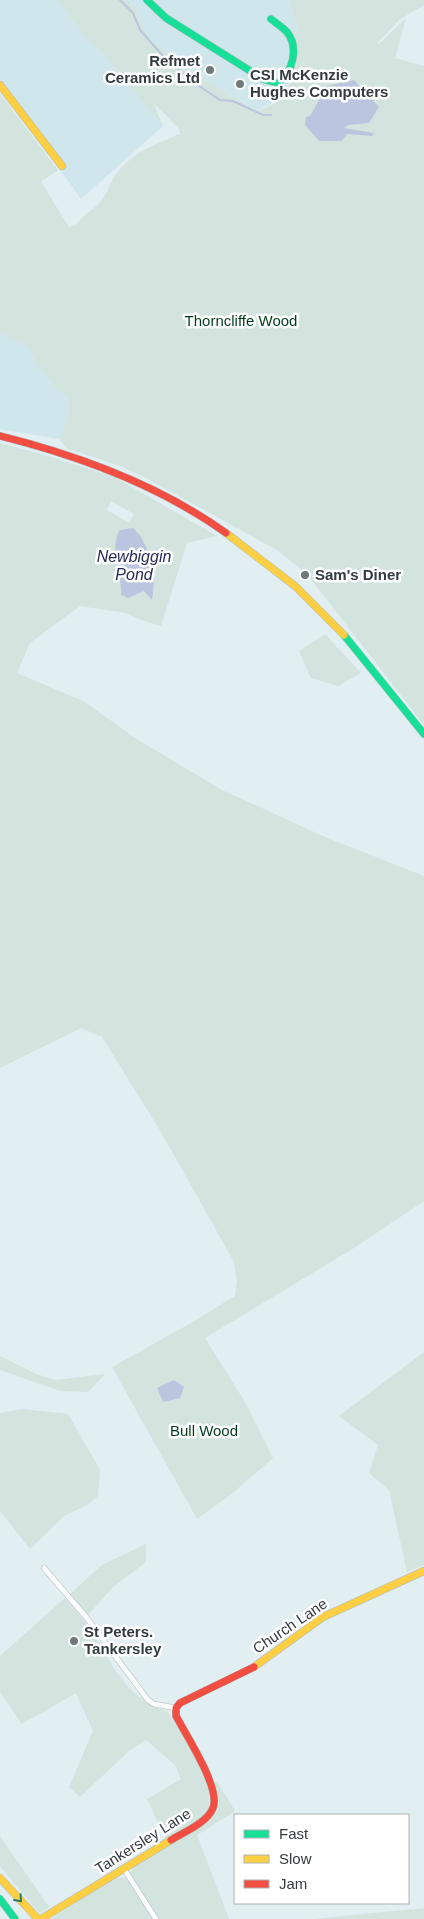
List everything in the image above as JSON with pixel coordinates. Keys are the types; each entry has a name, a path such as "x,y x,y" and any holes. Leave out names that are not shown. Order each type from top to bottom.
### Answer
{"main road":[{"path":"152,2 166,18 264,79 279,83 289,71 292,45 286,31 270,19"},
{"path":"0,85 62,166"},
{"path":"0,436 100,465 151,487 222,528 287,579 330,621 424,734"},
{"name":"Church Lane","path":"176,1708 183,1701 240,1675 266,1660 323,1617 424,1571"},
{"name":"Tankersley Lane","path":"39,1919 197,1824 208,1816 215,1806 216,1796 212,1784 179,1723 176,1708"},
{"path":"0,1878 39,1919"},
{"path":"0,1899 15,1919"}],"street":[{"path":"44,1568 86,1617 148,1700 154,1704 176,1708"},
{"path":"124,1869 156,1919"}],"shaded area":[{"path":"0,0 58,0 87,40 99,49 163,126 81,199 0,85"},
{"path":"128,0 288,0 299,30 294,32 297,54 287,89 280,100 256,110 198,76 147,37 136,8"},
{"path":"0,333 28,347 40,369 60,393 68,397 69,413 60,439 0,429"}],"green space":[{"name":"Thorncliffe Wood","path":"58,0 128,0 136,8 147,37 198,76 257,111 279,100 285,94 292,78 295,59 294,32 299,29 288,0 424,0 424,5 399,20 378,42 379,44 406,18 395,58 424,66 424,725 307,574 277,550 144,477 120,466 66,448 60,439 69,413 68,397 60,393 40,369 28,347 0,333 0,94 58,170 41,182 69,227 76,225 98,204 116,174 137,154 180,134 179,129 153,102 163,126 99,49 87,40","holes":["310,116 369,123 349,125 343,128 371,136 305,126 306,117"]},
{"name":"Bull Wood","path":"0,443 114,477 217,536 187,543 161,626 125,613 80,606 30,643 17,673 85,702 135,738 222,790 325,837 424,876 424,1201 354,1248 205,1338 245,1402 273,1458 229,1496 197,1519 112,1367 235,1296 237,1282 234,1262 161,1132 102,1037 81,1028 0,1068","holes":["111,501 134,514 129,523 107,510","122,583 154,591 152,599 144,590 128,597 121,595"]},
{"path":"325,634 361,673 338,686 311,678 299,651"},
{"path":"424,1352 424,1565 407,1572 389,1490 369,1473 378,1445 339,1416"},
{"path":"0,1356 36,1374 56,1380 105,1374 88,1392 60,1391 0,1370"},
{"path":"22,1409 68,1414 100,1470 98,1496 87,1505 64,1516 30,1549 0,1511 0,1413"},
{"path":"146,1544 146,1562 113,1587 88,1615 70,1594 102,1565"},
{"path":"65,1598 83,1619 127,1686 151,1705 167,1711 203,1775 210,1801 207,1811 194,1824 166,1840 147,1799 181,1779 175,1765 146,1740 130,1750 80,1797 69,1787 93,1731 76,1693 22,1724 0,1692 0,1656"},
{"path":"217,1781 235,1811 197,1835 229,1919 51,1919 114,1878 125,1878 129,1882 133,1880 130,1873 134,1866 216,1814 219,1805 215,1783"},
{"path":"0,1836 49,1907 39,1913 0,1866"},
{"path":"424,1908 424,1919 314,1919"}],"water":[{"path":"354,80 379,107 369,123 349,125 344,128 374,133 372,136 347,134 342,141 319,141 305,125 306,117 310,116 327,86"},
{"name":"Newbiggin Pond","path":"133,528 144,542 151,561 154,582 152,600 144,591 128,598 121,595 115,545 120,530"},
{"path":"174,1380 184,1387 180,1398 163,1402 157,1388"}],"waterway":[{"path":"120,0 133,13 140,30 163,56 193,82 220,100 233,101 263,115 271,115"}],"traffic: fast":[{"path":"147,0 166,18 263,79 279,83 291,66 293,45 287,32 271,19"},
{"path":"344,635 424,734"},
{"path":"0,1899 15,1919"}],"traffic: slow":[{"path":"0,85 62,166"},
{"path":"226,533 295,586 344,635"},
{"path":"254,1667 323,1617 424,1571"},
{"path":"41,1919 171,1840"},
{"path":"0,1878 38,1919"}],"traffic: jam":[{"path":"0,436 60,453 146,486 174,500 226,533"},
{"path":"171,1840 195,1827 206,1818 213,1808 214,1799 207,1775 176,1716 176,1708 180,1703 254,1667"}],"place":[{"name":"Refmet Ceramics Ltd","path":"210,70"},
{"name":"CSI McKenzie Hughes Computers","path":"240,84"},
{"name":"Sam's Diner","path":"305,575"},
{"name":"St Peters. Tankersley","path":"74,1641"}]}
